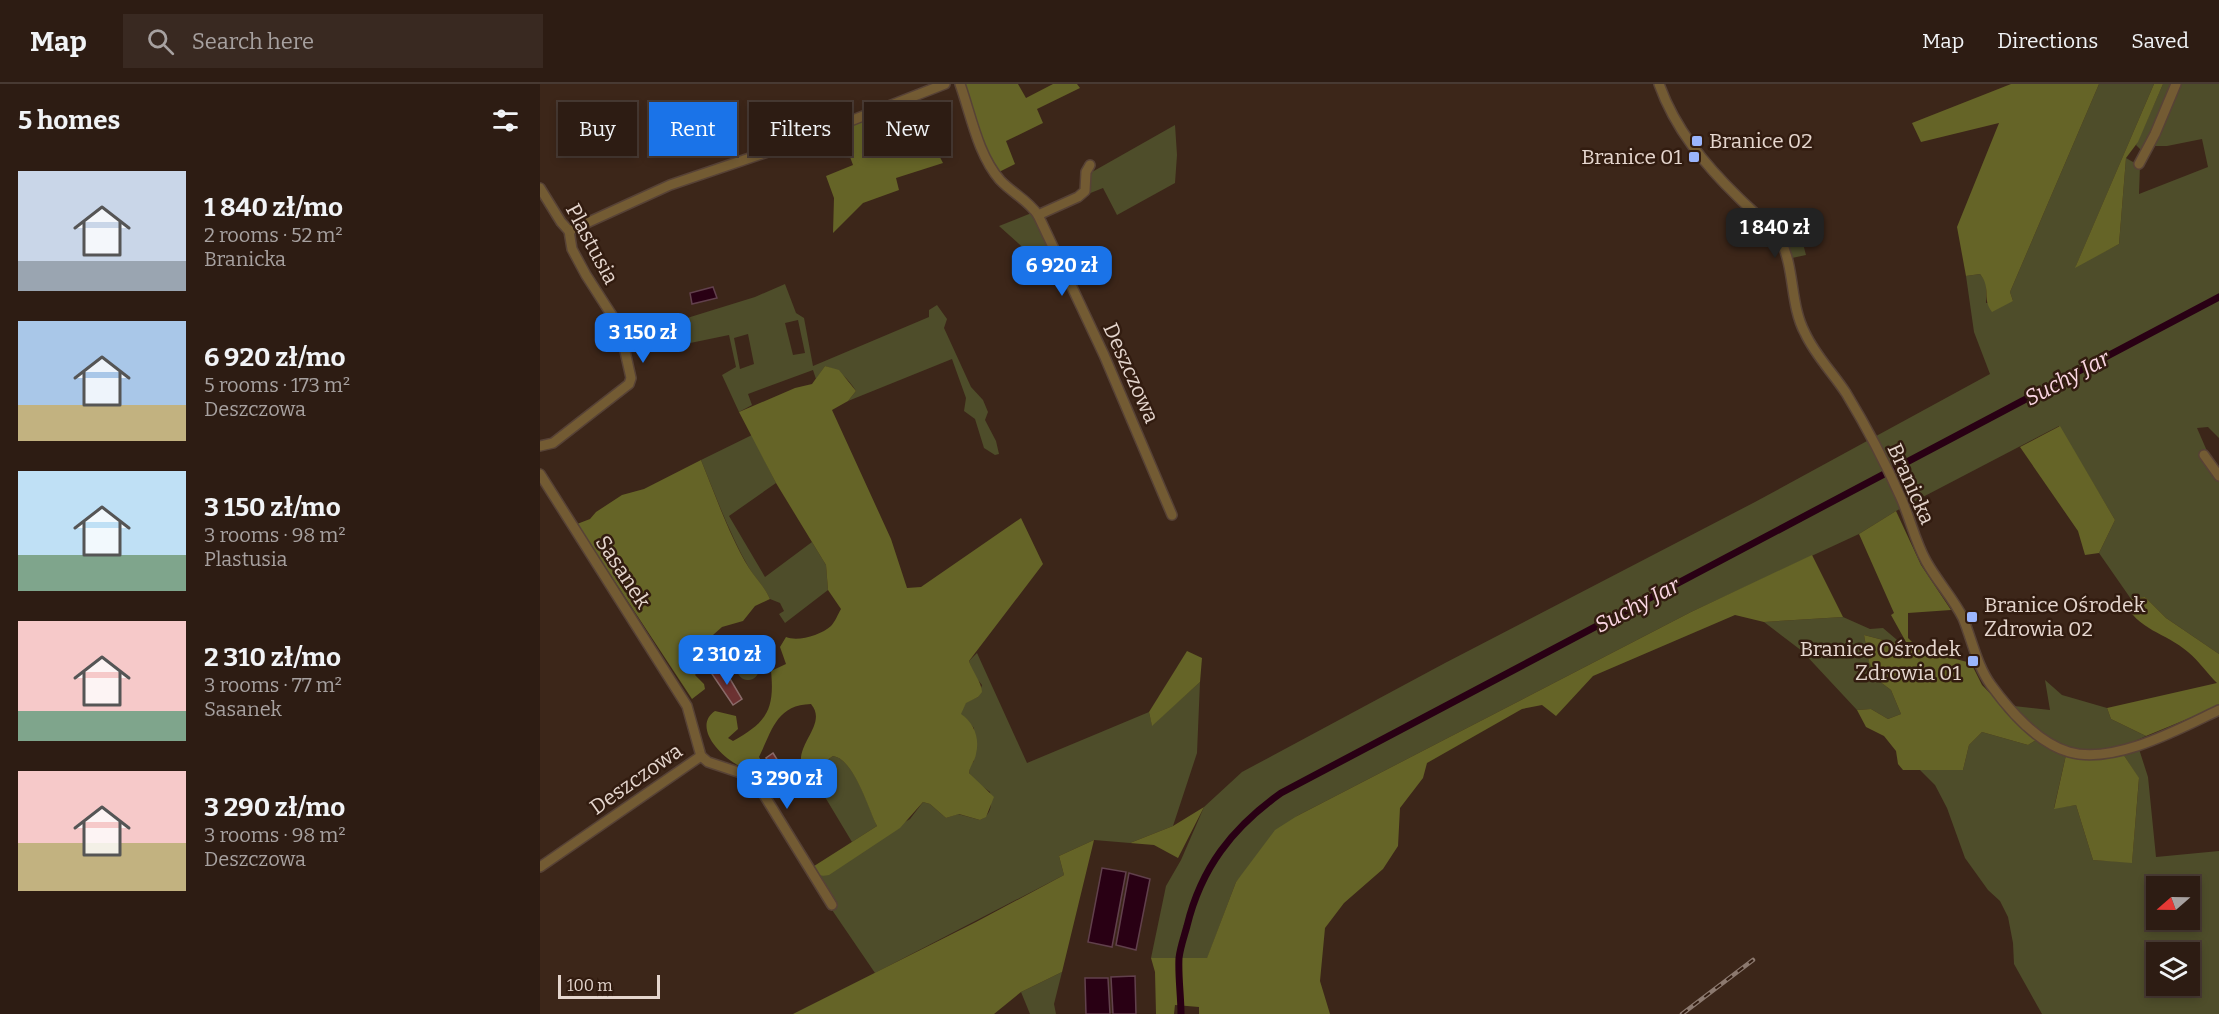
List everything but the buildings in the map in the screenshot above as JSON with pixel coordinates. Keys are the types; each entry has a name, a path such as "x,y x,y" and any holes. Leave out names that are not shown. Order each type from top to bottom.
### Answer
{"street":[{"path":"569,231 670,185 794,143 945,84"},
{"name":"Deszczowa","path":"960,84 985,156 1000,180 1033,207 1038,215 1104,355 1172,515"},
{"name":"Branicka","path":"1659,84 1676,122 1691,146 1712,171 1781,241 1788,255 1804,333 1847,395 1901,498 1925,560 1961,614 1988,681 2020,718 2055,746 2076,754 2100,755 2177,731 2219,710"},
{"path":"2139,164 2176,84"},
{"path":"1038,215 1078,197 1085,190 1086,172 1090,165"},
{"name":"Plastusia","path":"540,188 569,231 572,249 613,317 622,338 631,378 629,384 613,398 553,443 540,446"},
{"path":"2204,455 2219,476"},
{"name":"Sasanek","path":"540,474 687,706 701,756"},
{"name":"Deszczowa","path":"540,867 701,756 708,762 744,774 756,782 832,905"}],"shaded area":[{"path":"965,84 1018,84 1026,98 1053,84 1077,84 1080,88 1037,109 1043,123 1006,141 1015,164 999,172 986,154"},
{"path":"2011,84 2099,84 2010,292 2013,301 1992,312 1987,302 1984,279 1980,274 1966,276 1957,227 1999,123 1921,142 1912,123"},
{"path":"2099,84 2154,84 2076,266 2119,244 2126,158 2140,166 2139,194 2208,167 2202,139 2167,146 2150,146 2178,84 2219,84 2219,438 2208,427 2197,428 2207,451 2203,454 2219,479 2219,654 2166,618 2145,597 2131,599 2099,553 2115,520 2059,426 1896,511 1859,534 1691,612 1297,816 1236,882 1207,959 1151,958 1166,886 1181,860 1204,807 1242,772 1445,663 1755,502 1990,374 1974,332 1966,276 1980,274 1986,282 1986,303 2013,301 2010,292"},
{"path":"2154,84 2163,84 2138,142 2126,158 2119,244 2075,268"},
{"path":"2163,84 2174,84 2155,129 2141,150 2136,145"},
{"path":"864,121 864,156 939,156 943,163 896,178 899,190 863,203 833,233 834,198 826,176 853,165 850,156 852,156 852,126"},
{"path":"1175,125 1177,155 1175,183 1117,215 1103,188 1088,194 1088,178 1092,172"},
{"path":"1034,212 1044,215 1065,260 1046,268 999,226"},
{"path":"1772,219 1801,236 1806,255 1792,258 1785,240 1770,222"},
{"path":"785,284 796,313 804,318 813,366 929,317 929,310 937,305 947,319 944,328 971,387 983,400 988,412 985,420 996,441 999,454 995,455 984,448 975,419 964,411 966,398 952,359 848,401 856,391 843,375 825,366 816,379 813,370 748,394 752,405 739,412 722,375 736,367 729,335 666,348 658,327 755,297","holes":["798,320 805,353 793,355 785,323","748,334 754,364 740,369 734,338"]},
{"path":"713,287 717,298 692,304 690,293"},
{"path":"825,366 839,370 856,391 848,401 832,410 891,539 907,588 921,587 1021,518 1043,564 969,661 982,692 978,697 966,703 961,714 975,731 976,737 976,754 969,773 994,797 986,817 980,820 959,814 946,818 930,804 923,802 900,828 829,875 821,876 811,868 877,826 854,775 841,759 833,756 810,772 802,766 803,750 816,719 811,704 799,705 790,709 777,721 759,757 767,771 756,772 732,761 720,752 707,730 708,720 715,711 736,716 738,729 728,738 733,741 761,721 766,714 771,696 771,671 786,664 780,647 786,637 809,637 827,629 841,609 828,590 826,565 776,483 739,412 795,388 812,384"},
{"path":"2060,426 2115,520 2099,553 2085,555 2078,531 2020,447"},
{"path":"752,435 776,483 729,516 765,577 812,542 826,565 828,590 785,623 779,614 784,611 780,603 770,599 742,555 701,460"},
{"path":"701,460 735,542 770,599 755,606 743,621 722,627 704,643 699,655 709,672 701,668 695,675 704,684 705,689 692,699 577,524 590,519 596,512 622,495 644,489"},
{"path":"1896,511 1921,565 1951,610 1908,613 1908,638 1912,642 1906,642 1891,615 1894,613 1859,534"},
{"path":"1812,555 1843,617 1764,622 1735,615 1593,676 1556,716 1542,705 1522,709 1427,763 1423,778 1400,808 1398,846 1383,869 1344,903 1325,928 1320,981 1330,1014 1199,1014 1199,1007 1175,1005 1174,1014 1156,1014 1155,972 1151,958 1207,958 1236,882 1275,830 1297,816 1691,612"},
{"path":"2145,597 2166,618 2219,654 2219,706 2146,736 2111,719 2107,708 2217,683 2188,652 2136,618 2123,600"},
{"path":"1843,617 1870,629 1883,628 1903,645 1864,635 1869,661 1879,681 1891,690 1901,714 1888,719 1871,709 1857,710 1802,651 1764,622"},
{"path":"1864,635 1971,663 1982,685 2036,740 2028,745 1982,732 1969,745 1963,770 1903,770 1898,764 1896,751 1884,736 1866,727 1857,710 1871,709 1888,719 1901,714 1891,690 1879,681 1869,662"},
{"path":"1187,651 1202,658 1200,682 1152,726 1149,712"},
{"path":"977,653 1027,763 1149,712 1152,725 1200,682 1197,753 1173,826 1130,843 1094,840 1059,856 1064,875 875,973 830,907 815,874 910,819 923,802 930,804 946,818 958,814 980,820 987,815 991,805 990,792 969,773 974,761 974,728 960,714 966,702 978,697 982,685 973,674 969,661"},
{"path":"748,658 756,661 759,669 756,677 748,680 740,677 737,669 740,661"},
{"path":"2045,680 2062,695 2107,708 2111,719 2146,736 2103,752 2084,751 2061,744 2031,723 2014,706 2050,710"},
{"path":"1982,732 2028,745 2036,740 2066,755 2054,808 2076,805 2093,860 2132,862 2139,779 2123,754 2139,749 2148,777 2156,857 2219,851 2219,1014 2042,1014 2014,964 2008,917 2000,901 1988,890 1965,858 1947,808 1935,785 1920,770 1963,770 1969,745"},
{"path":"2123,754 2139,778 2132,863 2093,860 2076,805 2054,809 2066,755 2083,759"},
{"path":"833,756 841,759 854,775 877,826 852,842 810,772"},
{"path":"1204,807 1178,858 1154,845 1130,843 1173,826"},
{"path":"1094,840 1062,972 1021,992 994,1014 793,1014 1064,875 1059,856"},
{"path":"1102,868 1126,872 1112,947 1088,942"},
{"path":"1129,873 1150,879 1136,950 1116,945"},
{"path":"1062,972 1054,1004 1056,1014 1030,1014 1021,992"},
{"path":"1135,976 1136,1014 1113,1014 1111,977"},
{"path":"1085,978 1108,978 1110,1014 1086,1014"}],"waterway":[{"name":"Suchy Jar","path":"1181,1014 1180,954 1193,905 1201,886 1210,868 1233,835 1263,806 1281,793 2219,297"}],"railway":[{"path":"1682,1014 1753,960"}],"place":[{"name":"Branice 02","path":"1697,141"},
{"name":"Branice 01","path":"1694,157"},
{"name":"Branice Ośrodek Zdrowia 02","path":"1972,617"},
{"name":"Branice Ośrodek Zdrowia 01","path":"1973,661"}]}
